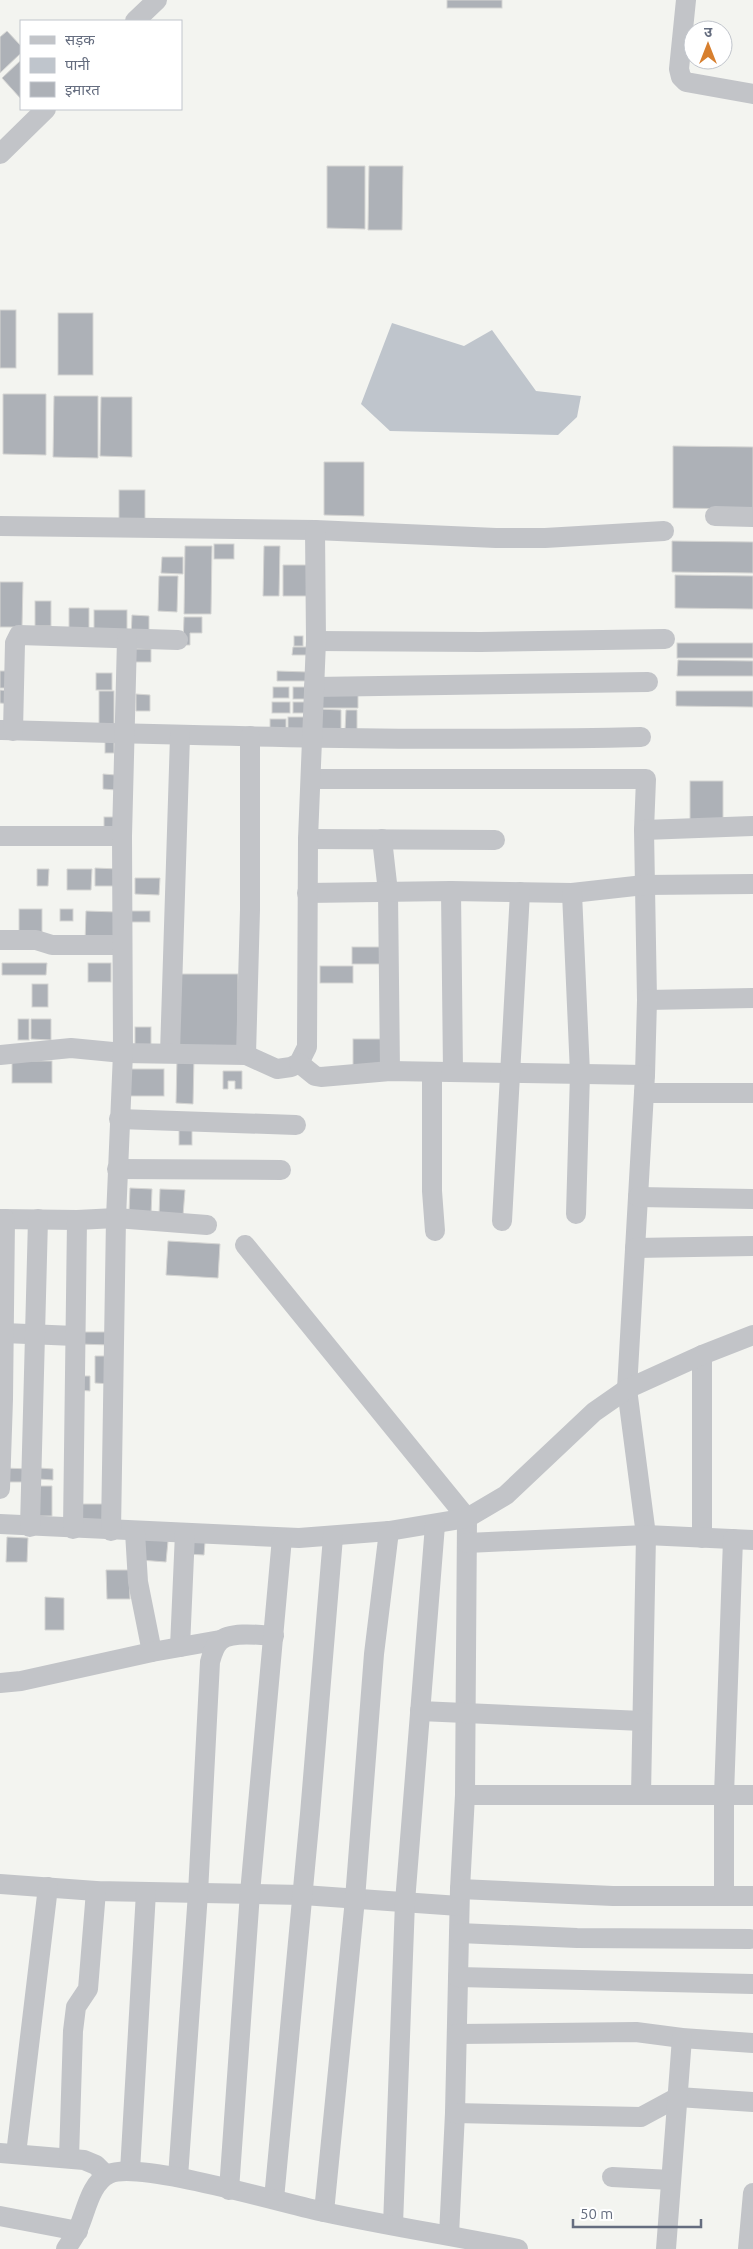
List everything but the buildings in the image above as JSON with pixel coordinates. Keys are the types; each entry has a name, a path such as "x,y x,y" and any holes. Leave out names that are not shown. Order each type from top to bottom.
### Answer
{"street":[{"path":"136,20 157,0"},
{"path":"686,0 679,69 681,77 686,82 753,94"},
{"path":"0,154 45,110"},
{"path":"715,516 753,517"},
{"path":"0,526 316,530 496,538 545,538 664,531"},
{"path":"0,1055 71,1048 123,1053 246,1055 277,1069 300,1063 307,1047 308,839 316,641 316,530"},
{"path":"8,637 23,634 178,640"},
{"path":"8,637 15,643 6,731 124,735 313,736 422,739 641,737"},
{"path":"111,1531 117,1169 123,1053 121,945 122,836 127,639"},
{"path":"316,641 481,642 665,639"},
{"path":"314,687 648,682"},
{"path":"170,1053 180,736"},
{"path":"246,1055 250,910 250,736"},
{"path":"311,779 646,779 644,885 647,1000 627,1390 646,1535 641,1795"},
{"path":"644,830 753,826"},
{"path":"0,836 122,836"},
{"path":"308,839 495,840"},
{"path":"382,839 388,892 390,1071"},
{"path":"308,893 451,891 572,893 644,885 753,884"},
{"path":"451,891 454,1072"},
{"path":"502,1221 520,892"},
{"path":"572,893 580,1073 576,1214"},
{"path":"0,940 36,940 52,945 121,945"},
{"path":"647,1000 753,998"},
{"path":"300,1063 315,1076 321,1077 390,1071 432,1073 580,1073 644,1084 753,1093"},
{"path":"432,1073 432,1191 435,1231"},
{"path":"119,1119 296,1124"},
{"path":"117,1169 281,1170"},
{"path":"638,1197 753,1199"},
{"path":"0,1489 4,1333 2,1219 77,1220 116,1218 207,1225"},
{"path":"30,1526 38,1219"},
{"path":"73,1529 77,1220"},
{"path":"245,1245 467,1518 465,1795 459,1933 456,2113 450,2235"},
{"path":"635,1248 753,1246"},
{"path":"4,1333 75,1336"},
{"path":"0,1524 282,1538 333,1537 389,1531 435,1525 467,1518 506,1494 594,1412 627,1390 702,1355 753,1335"},
{"path":"702,1355 702,1538"},
{"path":"393,2225 405,1902 435,1525"},
{"path":"324,2212 355,1899 374,1654 389,1531"},
{"path":"135,1532 138,1582 152,1652"},
{"path":"180,1647 185,1533"},
{"path":"467,1544 646,1535 753,1540"},
{"path":"274,2200 303,1894 333,1537"},
{"path":"229,2190 250,1892 282,1538"},
{"path":"724,1896 724,1795 732,1539"},
{"path":"0,1683 21,1681 152,1652 220,1640 230,1636 250,1634 274,1636"},
{"path":"178,2177 198,1893 210,1662 213,1651 220,1640"},
{"path":"420,1711 642,1721"},
{"path":"465,1795 753,1795"},
{"path":"0,1884 96,1891 303,1894 405,1902 460,1898 753,1896"},
{"path":"48,1887 8,2154 84,2160 96,2165 106,2175"},
{"path":"69,2158 73,2031 76,2007 88,1989 96,1891"},
{"path":"130,2171 146,1892"},
{"path":"459,1933 577,1938 750,1939"},
{"path":"458,1978 753,1984"},
{"path":"457,2034 636,2032 682,2038 753,2043"},
{"path":"666,2249 682,2038"},
{"path":"456,2113 641,2117 678,2097 753,2102"},
{"path":"66,2249 78,2231 93,2192 106,2175 116,2171 130,2171 178,2177 324,2212 518,2249"},
{"path":"612,2177 671,2180"},
{"path":"748,2249 753,2193"},
{"path":"0,2216 78,2231"}],"water":[{"path":"392,323 464,346 492,330 536,391 581,396 577,417 558,435 390,431 361,404"}]}
